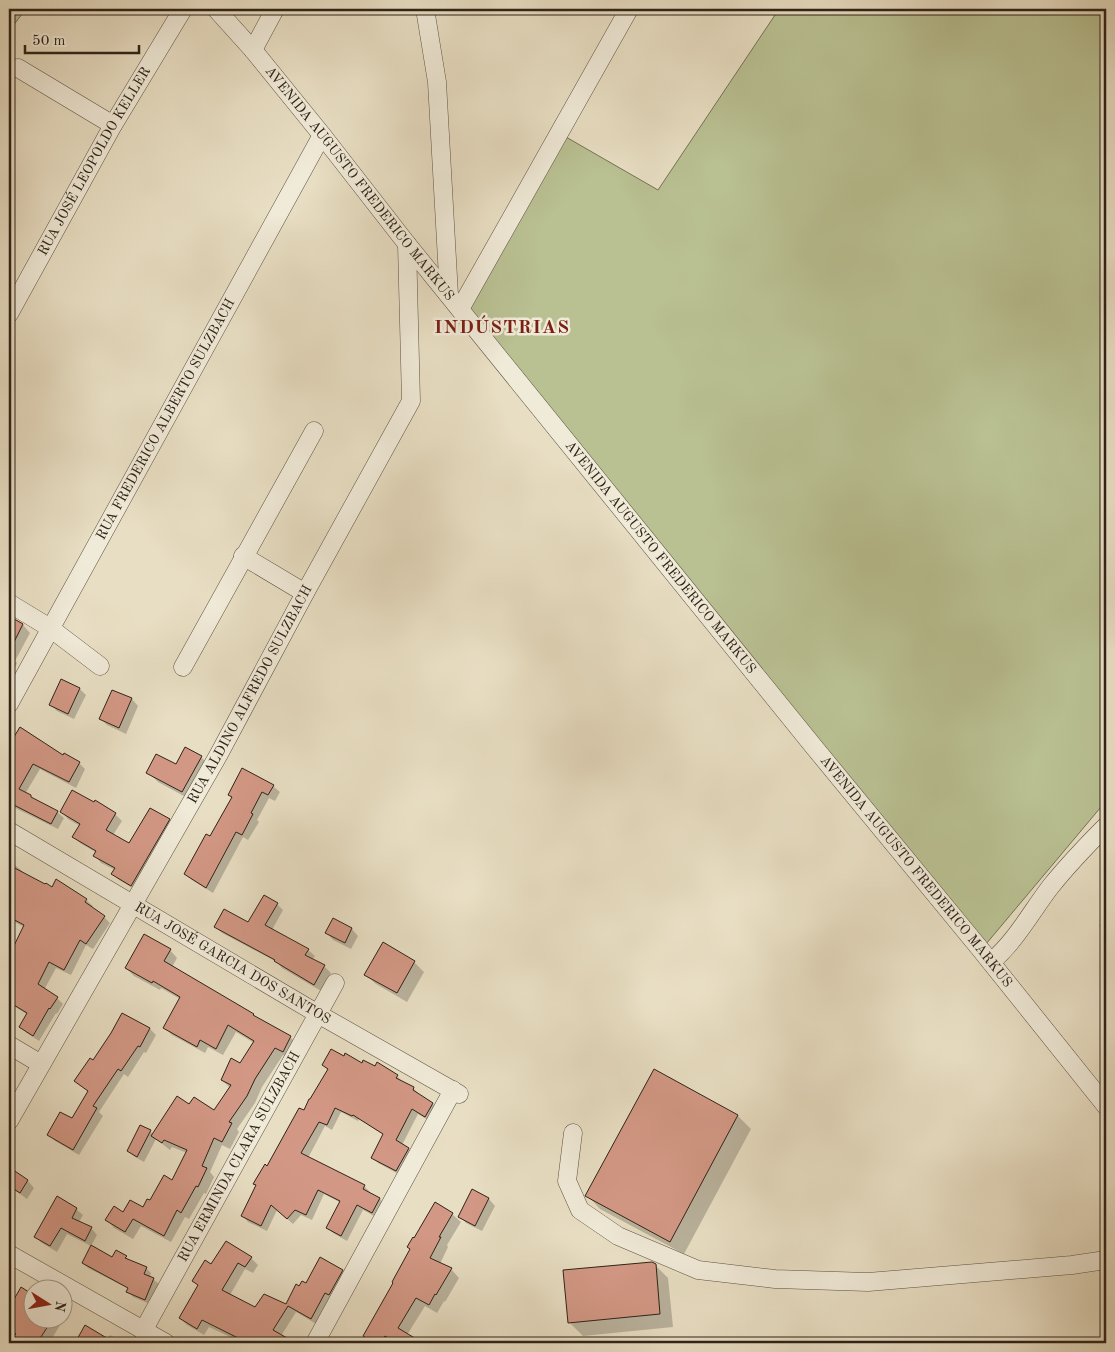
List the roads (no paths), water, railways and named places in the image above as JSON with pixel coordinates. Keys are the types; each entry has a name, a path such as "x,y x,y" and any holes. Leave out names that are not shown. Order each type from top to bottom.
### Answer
{"street":[{"name":"RUA JOSÉ LEOPOLDO KELLER","path":"9,314 113,124 183,9"},
{"name":"AVENIDA AUGUSTO FREDERICO MARKUS","path":"216,9 253,50 322,135 407,244 801,732 991,962 1106,1106"},
{"path":"425,9 437,82 455,302"},
{"path":"455,302 629,9"},
{"path":"253,50 272,11"},
{"path":"18,68 113,124"},
{"name":"RUA FREDERICO ALBERTO SULZBACH","path":"9,704 322,135"},
{"name":"RUA ALDINO ALFREDO SULZBACH","path":"9,1121 219,754 411,401 407,244"},
{"path":"183,667 314,431"},
{"path":"243,556 305,593"},
{"path":"9,603 50,628 100,666"},
{"path":"991,962 1001,954 1052,886 1106,826"},
{"name":"RUA JOSÉ GARCIA DOS SANTOS","path":"9,831 318,1014 456,1092 315,1343"},
{"name":"RUA ERMINDA CLARA SULZBACH","path":"143,1331 335,984"},
{"path":"9,1045 41,1064"},
{"path":"573,1133 567,1181 580,1210 618,1236 698,1270 775,1279 868,1282 1072,1265 1106,1260"},
{"path":"11,1260 166,1343"}],"district":[{"name":"INDÚSTRIAS","path":"502,328"}]}
